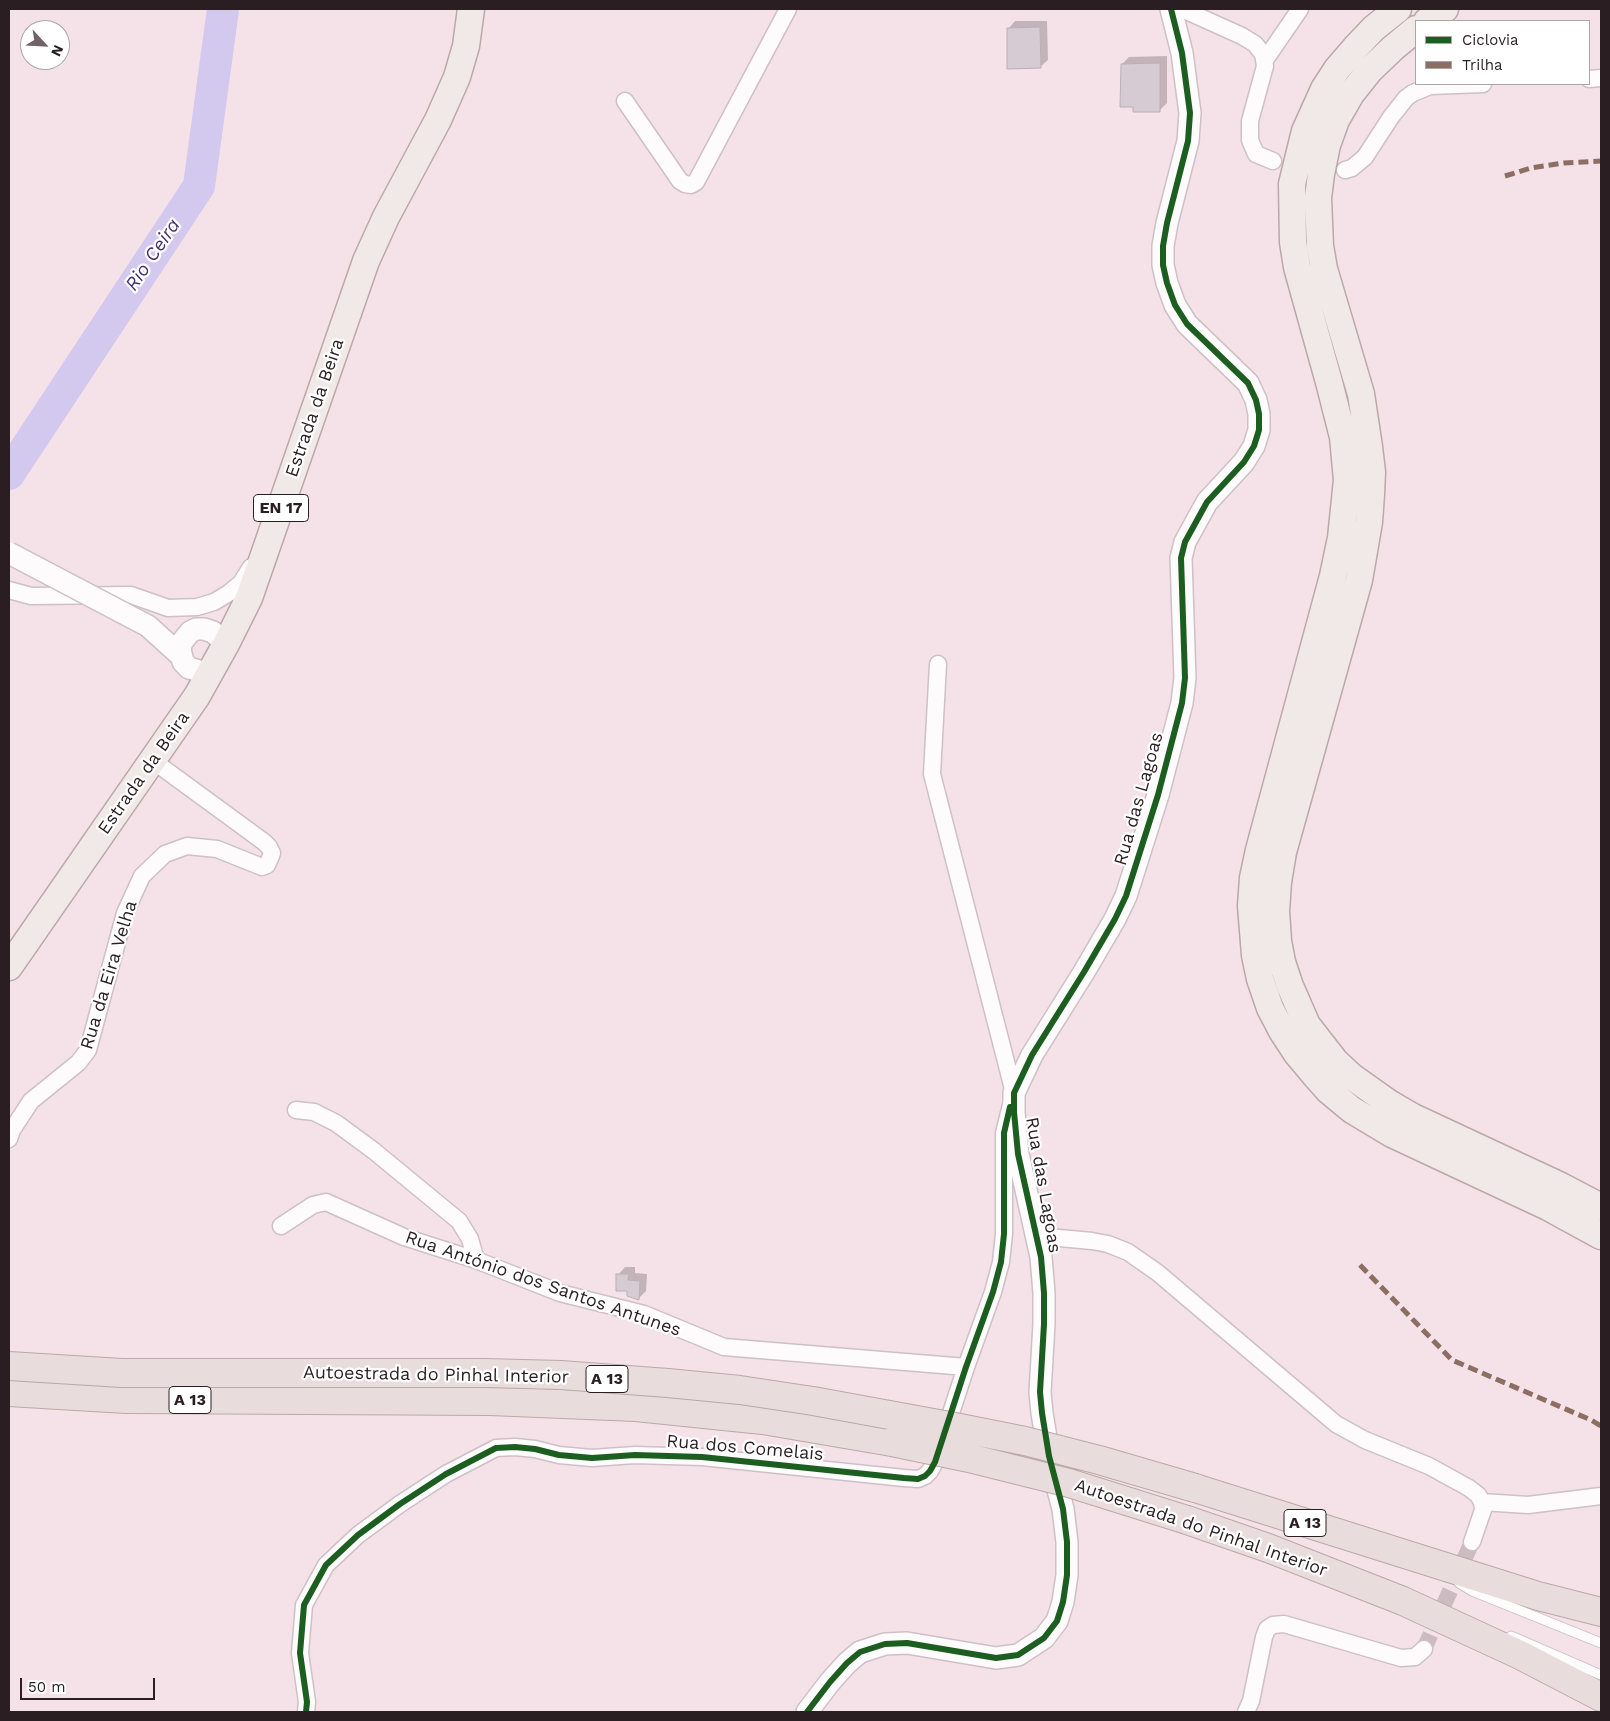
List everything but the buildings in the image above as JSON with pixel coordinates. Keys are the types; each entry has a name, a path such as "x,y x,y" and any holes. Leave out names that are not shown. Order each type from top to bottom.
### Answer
{"highway":[{"name":"Autoestrada do Pinhal Interior","path":"9,1366 122,1373 485,1373 668,1382 740,1390 813,1401 1025,1441 1195,1488 1416,1558"},
{"name":"Autoestrada do Pinhal Interior","path":"9,1392 126,1399 490,1401 636,1407 825,1430 970,1458 1069,1483 1188,1520 1268,1548 1403,1601"},
{"name":"A 13","path":"1416,1558 1538,1596 1601,1612"},
{"name":"A 13","path":"1403,1601 1520,1655 1601,1697"}],"main road":[{"name":"Estrada da Beira","path":"9,967 197,696 249,598 366,261 386,217 438,120 457,77 466,46 471,9"},
{"path":"1398,9 1374,28 1356,47 1337,69 1324,90 1305,131 1292,184 1293,242 1297,266 1340,428 1346,461 1347,480 1341,538 1333,576 1258,850 1251,906 1255,955 1262,986 1270,1008 1297,1054 1329,1091 1352,1110 1392,1134 1548,1207 1601,1236"},
{"path":"1428,20 1445,9"},
{"path":"1415,30 1370,70 1352,94 1333,128 1327,145 1321,174 1318,198 1320,246 1324,269 1361,394 1372,472 1371,494 1367,540 1359,580 1283,852 1276,910 1278,941 1282,962 1290,986 1307,1025 1335,1061 1350,1076 1388,1103 1412,1117 1561,1186 1601,1207"}],"street":[{"path":"626,101 680,181 691,185 700,177 788,9"},
{"name":"Rua das Lagoas","path":"807,1712 830,1682 860,1652 885,1644 907,1643 996,1658 1018,1655 1044,1638 1057,1621 1063,1602 1067,1575 1067,1542 1063,1509 1049,1456 1040,1392 1044,1324 1041,1257 1018,1154 1014,1093 1032,1054 1115,919 1126,896 1158,795 1182,703 1185,678 1181,558 1185,542 1207,502 1244,462 1254,446 1259,430 1259,414 1256,400 1248,383 1186,324 1175,305 1167,284 1163,265 1166,223 1188,141 1190,113 1182,53 1172,9"},
{"path":"1182,9 1218,24 1249,40 1259,48 1265,60"},
{"path":"1273,161 1256,154 1250,140 1250,121 1264,73 1265,60 1300,9"},
{"path":"1345,170 1352,168 1365,157 1406,98 1430,86 1456,85"},
{"path":"9,590 31,596 131,595 168,608 197,607 214,602 241,583 272,533"},
{"path":"9,553 148,626 182,658 189,668 210,674"},
{"path":"197,696 182,658 182,642 197,631 225,620 249,598"},
{"path":"148,626 214,632 226,644"},
{"path":"938,664 932,774 1014,1093"},
{"name":"Rua da Eira Velha","path":"9,1139 12,1130 31,1101 78,1063 88,1050 125,913 142,876 165,854 187,846 217,849 262,867 266,865 271,856 272,852 264,842 152,760"},
{"name":"Rua dos Comelais","path":"306,1712 307,1702 300,1653 304,1606 326,1565 358,1535 446,1474 496,1448 515,1447 576,1457 658,1455 702,1457 918,1479 925,1476 935,1462 993,1292 1001,1262 1004,1234 1004,1133 1014,1093"},
{"path":"296,1110 314,1112 336,1122 459,1221 470,1239 476,1260"},
{"name":"Rua António dos Santos Antunes","path":"281,1226 314,1205 326,1202 404,1238 476,1260 560,1293 644,1314 724,1347 966,1367"},
{"path":"1037,1236 1092,1241 1108,1244 1128,1252 1158,1273 1336,1424 1365,1440 1429,1466 1478,1495 1482,1502 1483,1510 1472,1542"},
{"path":"1482,1502 1528,1505 1601,1496"},
{"path":"1246,1712 1251,1701 1264,1637 1267,1629 1273,1625 1284,1624 1401,1658 1415,1657 1424,1649"}],"lane":[{"name":"Autoestrada do Pinhal Interior","path":"1416,1558 1472,1591 1601,1643"},
{"name":"Autoestrada do Pinhal Interior","path":"1403,1601 1478,1626"},
{"path":"1506,1635 1601,1675"}],"waterway":[{"name":"Rio Ceira","path":"9,474 199,186 223,9"}],"tunnel":[{"path":"1424,1649 1472,1542"}],"marked path":[{"path":"1505,176 1531,168 1564,163 1601,161"},
{"path":"1360,1265 1452,1360 1601,1426"}],"cycle path":[{"path":"807,1712 830,1682 860,1652 885,1644 907,1643 996,1658 1018,1655 1044,1638 1057,1621 1063,1602 1067,1575 1067,1542 1063,1509 1049,1456 1040,1392 1044,1324 1041,1257 1018,1154 1014,1093 1032,1055 1084,972 1126,896 1158,795 1182,703 1185,678 1181,558 1185,542 1207,502 1244,462 1254,446 1259,430 1259,414 1256,400 1248,383 1187,324 1175,305 1163,265 1163,246 1167,223 1188,141 1190,113 1182,53 1171,9"},
{"path":"306,1712 307,1702 300,1653 304,1605 326,1565 358,1535 400,1504 446,1474 496,1448 535,1449 559,1455 592,1458 635,1455 702,1457 904,1478 918,1479 925,1476 935,1462 993,1292 1001,1262 1004,1234 1004,1133 1010,1107"}]}
